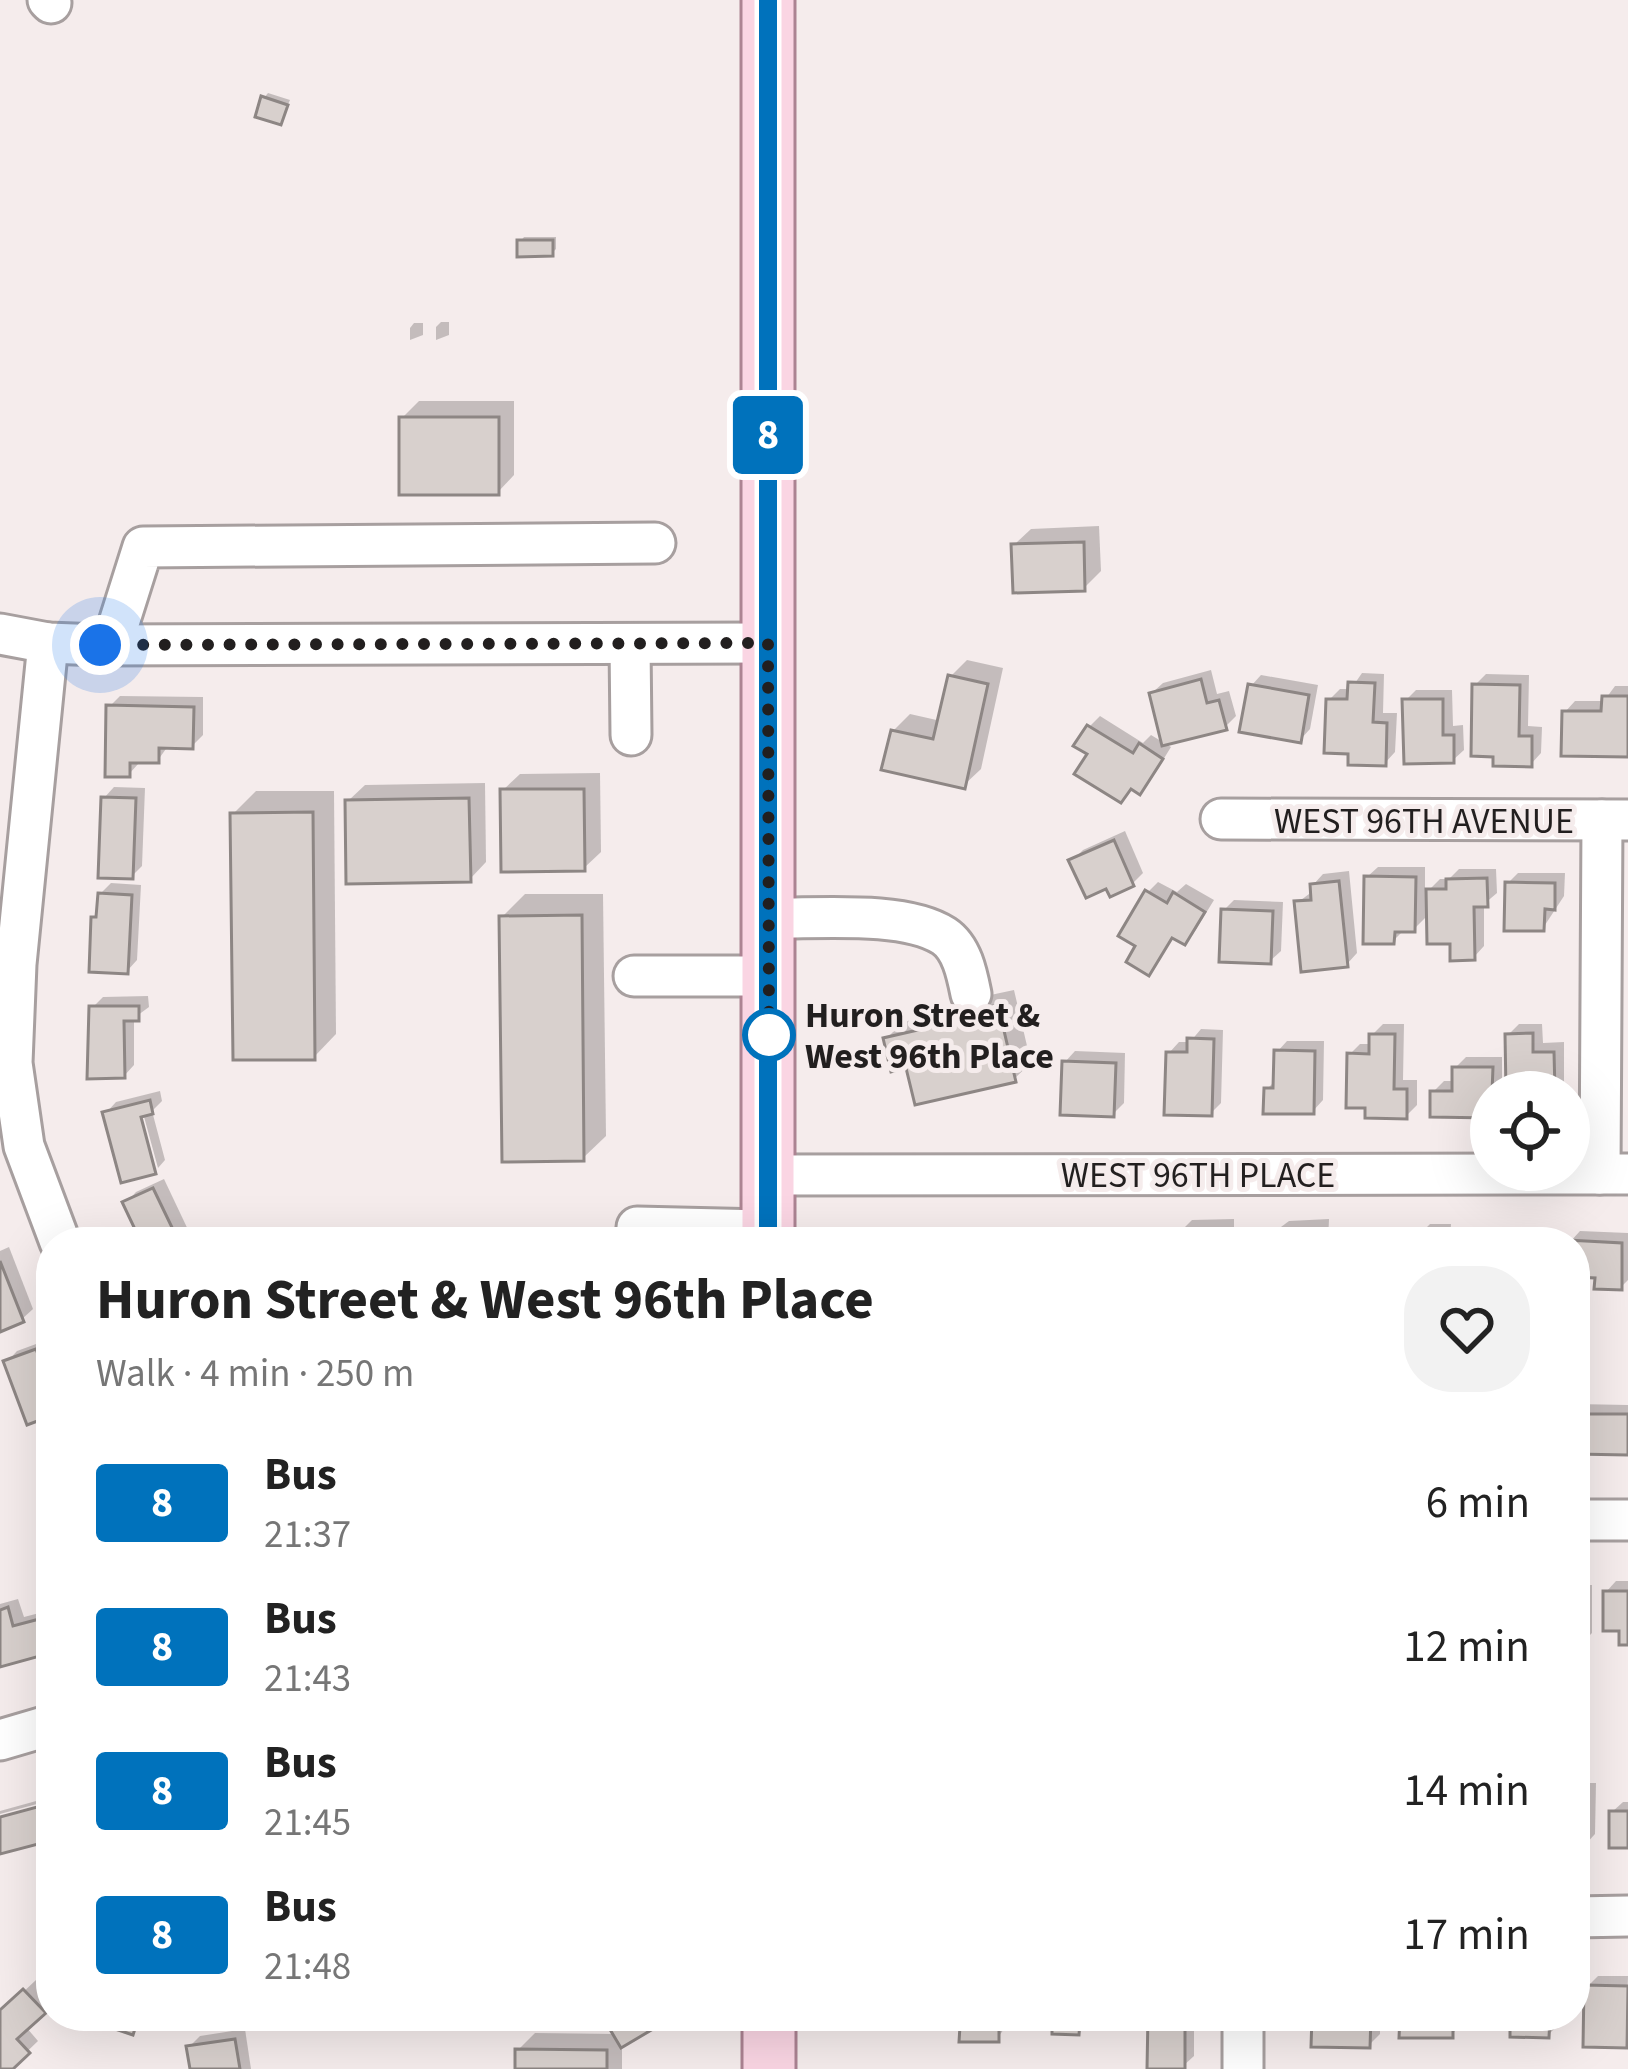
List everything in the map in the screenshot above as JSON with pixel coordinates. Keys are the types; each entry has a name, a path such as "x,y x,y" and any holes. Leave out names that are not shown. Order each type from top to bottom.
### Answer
{"main road":[{"path":"768,0 768,1227"},
{"path":"769,2031 769,2069"}],"street":[{"path":"112,645 143,548 655,543"},
{"path":"0,634 48,643 112,645 768,643"},
{"path":"48,643 16,964 12,1063 24,1145 54,1227"},
{"path":"630,644 632,735"},
{"name":"WEST 96TH AVENUE","path":"1221,819 1615,820"},
{"path":"1614,1174 1615,820"},
{"path":"768,918 908,923 946,937 964,964 971,994"},
{"path":"634,976 769,976"},
{"name":"WEST 96TH PLACE","path":"769,1175 1614,1174"},
{"path":"1590,1520 1628,1520"},
{"path":"0,1740 36,1729"},
{"path":"1590,1917 1628,1916"},
{"path":"1243,2031 1243,2069"}],"building":[{"path":"261,96 288,105 281,125 255,117"},
{"path":"517,240 553,240 553,256 517,257"},
{"path":"399,417 499,417 499,495 399,495"},
{"path":"1084,542 1085,591 1013,593 1011,544"},
{"path":"948,675 988,684 965,789 881,770 891,730 933,739"},
{"path":"1201,679 1207,703 1219,700 1227,730 1162,746 1149,693"},
{"path":"1348,682 1375,683 1373,722 1387,723 1386,766 1348,765 1348,754 1324,753 1326,699 1347,699"},
{"path":"1248,684 1309,695 1301,743 1239,732"},
{"path":"1472,684 1520,685 1519,736 1532,736 1532,767 1493,766 1493,757 1471,756"},
{"path":"1602,696 1628,696 1628,757 1561,756 1562,711 1601,711"},
{"path":"1402,699 1443,699 1443,735 1454,735 1454,763 1404,764"},
{"path":"106,705 194,707 193,749 159,748 159,763 130,763 130,777 105,777"},
{"path":"1087,725 1133,753 1139,743 1163,759 1140,795 1131,789 1121,803 1074,774 1087,754 1073,746"},
{"path":"500,789 584,789 585,871 501,872"},
{"path":"101,797 136,798 133,879 98,878"},
{"path":"469,798 471,882 346,884 345,800"},
{"path":"313,812 315,1060 233,1060 230,813"},
{"path":"1114,840 1134,886 1110,897 1106,889 1086,898 1068,860"},
{"path":"1364,876 1416,877 1415,932 1395,932 1394,944 1363,944"},
{"path":"1487,878 1488,907 1474,907 1475,960 1450,961 1450,944 1427,944 1426,889 1446,889 1446,879"},
{"path":"1339,881 1348,967 1301,972 1294,901 1311,900 1310,884"},
{"path":"1505,882 1555,883 1555,910 1545,909 1544,931 1504,931"},
{"path":"1145,890 1167,903 1173,892 1205,912 1185,945 1172,938 1149,976 1126,962 1135,946 1118,936"},
{"path":"98,893 132,895 128,974 89,972 91,917 96,917"},
{"path":"1221,909 1273,911 1271,964 1219,962"},
{"path":"582,915 584,1161 502,1162 499,916"},
{"path":"998,1005 1016,1082 915,1105 906,1068 891,1072 883,1038 949,1023 947,1016"},
{"path":"89,1006 139,1006 139,1021 124,1021 125,1078 87,1079"},
{"path":"1533,1033 1533,1052 1554,1052 1554,1071 1506,1071 1505,1034"},
{"path":"1369,1034 1395,1034 1394,1089 1407,1089 1407,1119 1365,1118 1365,1108 1346,1108 1347,1053 1369,1054"},
{"path":"1187,1038 1214,1039 1212,1116 1164,1115 1166,1052 1187,1052"},
{"path":"1274,1050 1315,1051 1314,1114 1263,1114 1264,1088 1273,1088"},
{"path":"1062,1061 1116,1063 1114,1117 1060,1115"},
{"path":"1452,1067 1493,1067 1493,1071 1470,1071 1470,1118 1430,1117 1430,1091 1452,1091"},
{"path":"150,1100 153,1114 141,1117 156,1174 121,1183 102,1112"},
{"path":"153,1188 172,1227 134,1227 122,1202"},
{"path":"1590,1241 1622,1243 1622,1290 1594,1289 1595,1278 1590,1278"},
{"path":"0,1261 24,1322 0,1332"},
{"path":"36,1349 36,1422 27,1425 3,1361"},
{"path":"1590,1414 1628,1414 1628,1455 1590,1454"},
{"path":"1603,1591 1628,1591 1628,1645 1619,1645 1619,1631 1603,1631"},
{"path":"8,1607 13,1626 36,1620 36,1657 0,1667 0,1610"},
{"path":"36,1807 36,1845 0,1854 0,1817"},
{"path":"1609,1811 1628,1811 1628,1848 1609,1848"},
{"path":"1590,1985 1628,1986 1627,2048 1583,2047 1583,2031 1590,2031"},
{"path":"23,1989 36,2003 36,2022 17,2039 30,2053 13,2069 0,2069 0,2010"},
{"path":"611,2031 650,2031 621,2048"},
{"path":"960,2031 999,2031 999,2042 959,2042"},
{"path":"1052,2031 1079,2031 1079,2035"},
{"path":"1148,2031 1185,2031 1185,2069 1147,2069"},
{"path":"1312,2031 1371,2031 1370,2048 1311,2047"},
{"path":"1399,2031 1453,2031 1453,2038 1399,2038"},
{"path":"1510,2031 1549,2031 1549,2038 1510,2037"},
{"path":"235,2039 240,2069 190,2069 186,2046"},
{"path":"515,2049 607,2050 607,2069 515,2069"}],"bus line":[{"name":"8","path":"768,0 768,1227"}],"place":[{"name":"Huron Street & West 96th Place","path":"769,1035"}],"route":[{"path":"100,645 768,643 769,1035"}]}
